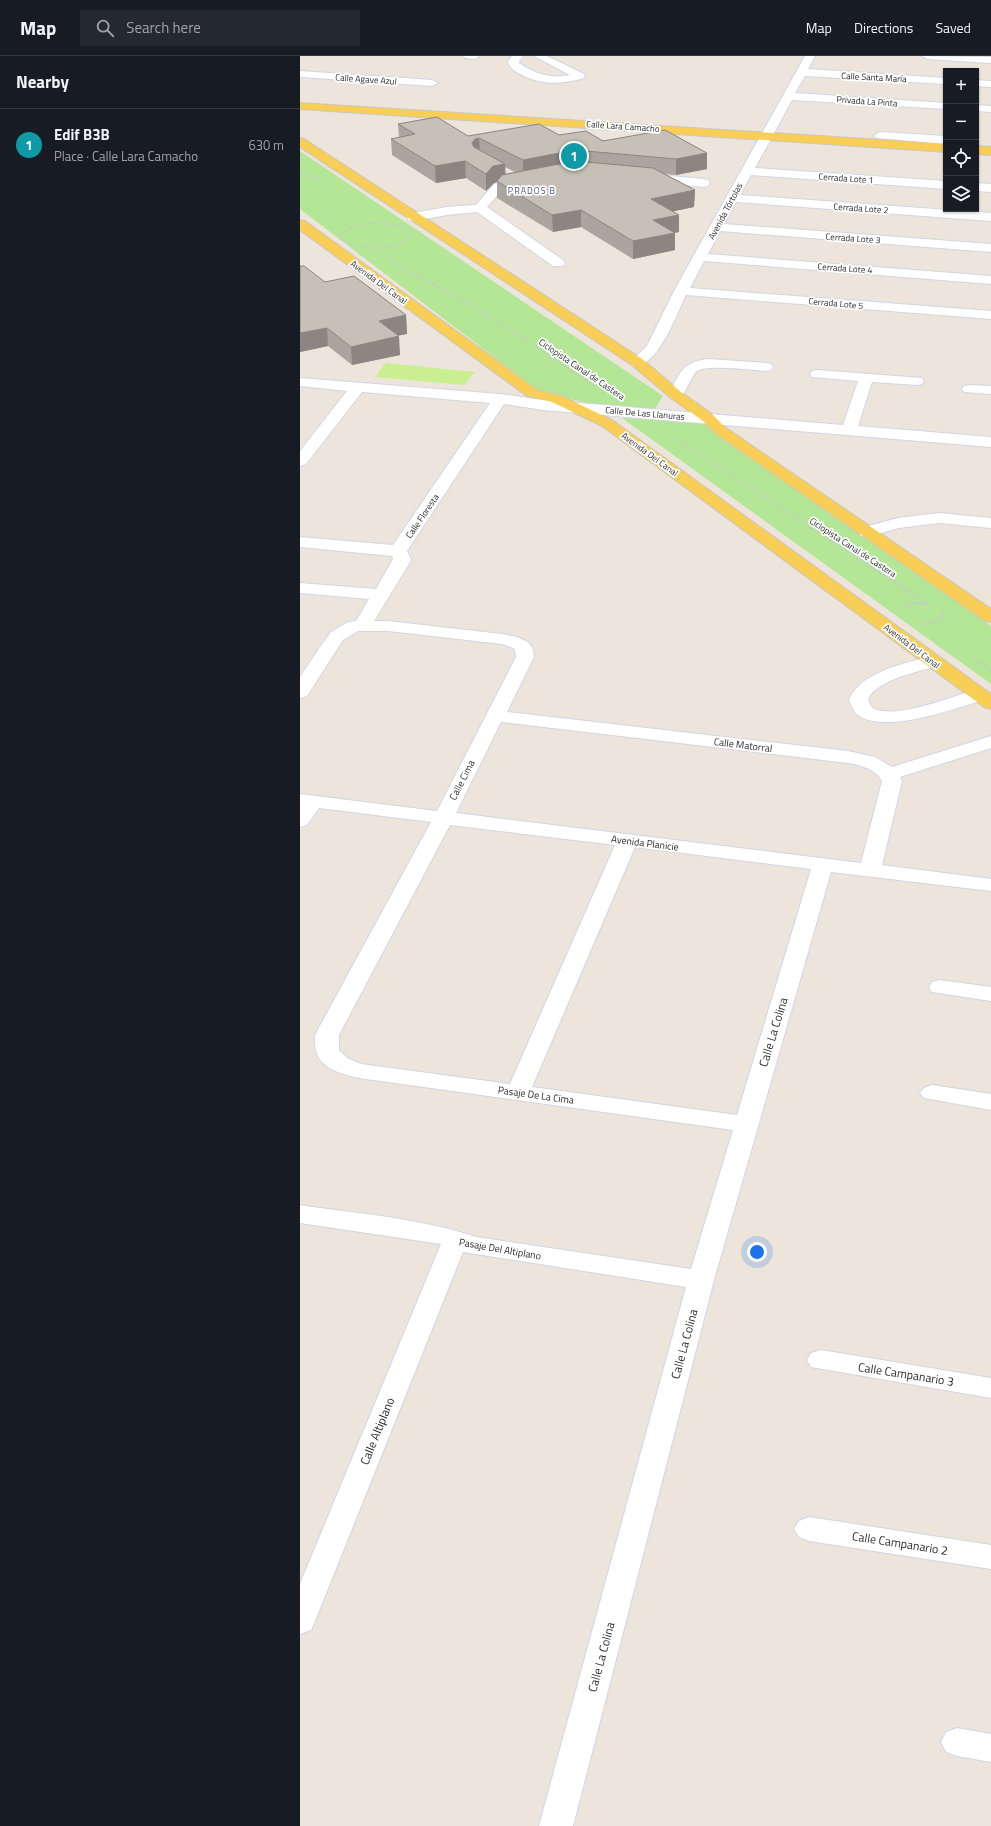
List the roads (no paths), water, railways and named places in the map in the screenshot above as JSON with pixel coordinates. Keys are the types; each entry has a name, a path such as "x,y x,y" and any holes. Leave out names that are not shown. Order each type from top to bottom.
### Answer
{"main road":[{"name":"Calle Lara Camacho","path":"300,106 766,135 943,148"},
{"path":"300,142 637,362 708,418 721,431 991,617"},
{"path":"979,150 991,151"},
{"name":"Avenida Del Canal","path":"300,225 532,393 557,399 607,423 774,544 932,662 985,699"}],"street":[{"path":"469,56 475,56"},
{"path":"518,56 514,61 514,65 543,80 552,81 580,76 539,56"},
{"name":"Avenida Tórtolas","path":"637,362 653,348 681,291 810,56"},
{"path":"927,56 991,60"},
{"name":"Calle Santa María","path":"801,72 943,81"},
{"name":"Calle Agave Azul","path":"300,74 432,83"},
{"path":"979,83 991,84"},
{"name":"Privada La Pinta","path":"789,96 943,106"},
{"path":"979,108 991,109"},
{"path":"880,136 943,140"},
{"name":"Cerrada Lote 1","path":"746,171 943,185"},
{"path":"508,175 521,182"},
{"path":"636,177 704,183"},
{"path":"480,208 498,187 537,179"},
{"path":"979,187 991,188"},
{"name":"Cerrada Lote 2","path":"732,198 991,217"},
{"path":"413,217 447,211 480,208 558,263"},
{"name":"Cerrada Lote 3","path":"716,227 991,248"},
{"name":"Cerrada Lote 4","path":"700,257 991,280"},
{"name":"Cerrada Lote 5","path":"681,291 991,315"},
{"path":"676,394 692,368 698,364 709,363 766,367"},
{"path":"817,374 917,381"},
{"path":"849,430 866,378"},
{"name":"Calle De Las Llanuras","path":"300,382 500,399 543,405 991,442"},
{"path":"300,461 358,387"},
{"path":"969,389 991,390"},
{"name":"Calle Floresta","path":"398,552 500,399"},
{"path":"867,532 898,523 933,519 991,523"},
{"path":"300,542 398,552 402,559 362,625 346,630 337,636 300,692"},
{"path":"300,588 381,595"},
{"name":"Calle Cima","path":"330,1057 325,1046 327,1034 443,818 524,657 525,651 522,645 502,639 388,626 362,625"},
{"path":"932,662 880,679 862,691 860,705 865,711 876,716 903,716 985,699"},
{"name":"Calle Matorral","path":"495,716 848,757 871,762 889,774"},
{"path":"870,870 891,788 892,781 889,774 991,742"},
{"path":"300,821 306,801"},
{"name":"Avenida Planicie","path":"306,801 991,885"},
{"path":"518,1093 627,841"},
{"name":"Calle La Colina","path":"556,1826 701,1280 823,864"},
{"path":"940,987 991,994"},
{"name":"Pasaje De La Cima","path":"330,1057 342,1066 359,1071 746,1124"},
{"path":"932,1093 991,1102"},
{"name":"Pasaje Del Altiplano","path":"300,1214 426,1232 441,1235 473,1246 701,1280"},
{"name":"Calle Altiplano","path":"300,1621 455,1241"},
{"name":"Calle Campanario 3","path":"821,1360 991,1388"},
{"name":"Calle Campanario 2","path":"809,1528 991,1557"},
{"path":"957,1742 991,1748"}],"place":[{"name":"Edif B3B","path":"574,156"}],"district":[{"name":"PRADOS B","path":"532,190"}]}
